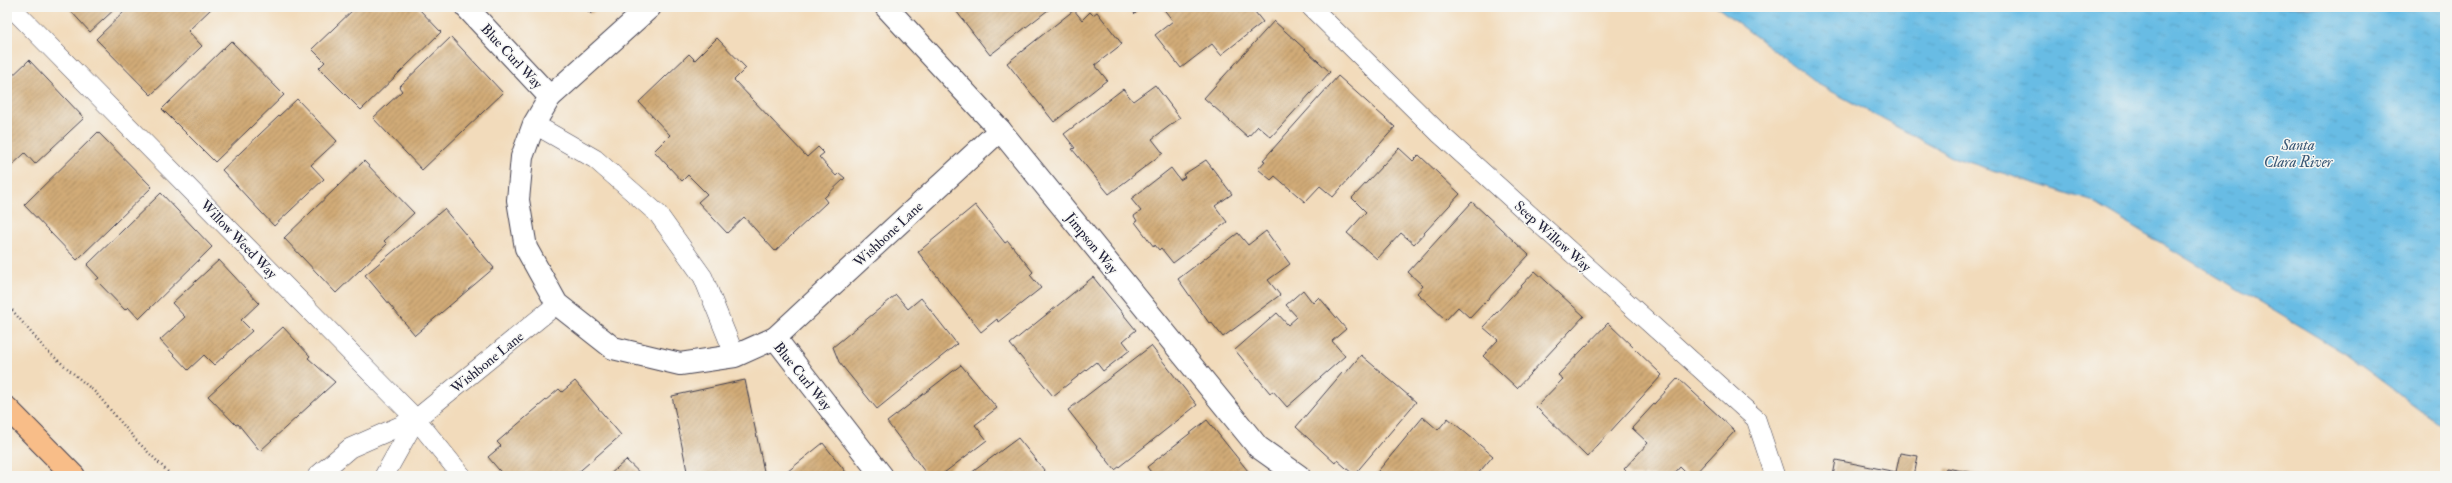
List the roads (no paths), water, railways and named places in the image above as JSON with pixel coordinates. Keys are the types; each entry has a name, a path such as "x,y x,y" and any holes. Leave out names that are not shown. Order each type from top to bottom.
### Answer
{"main road":[{"path":"7,408 74,476"}],"street":[{"name":"Blue Curl Way","path":"466,7 550,97 534,124 522,157 518,200 526,248 557,304 613,348 680,364 736,356 775,338 882,476"},
{"path":"550,97 650,7"},
{"name":"Jimpson Way","path":"886,7 1000,130 1258,446 1299,476"},
{"name":"Wishbone Lane","path":"775,338 1000,130"}],"lane":[{"name":"Willow Weed Way","path":"11,7 416,420 462,476"},
{"name":"Seep Willow Way","path":"1311,7 1440,134 1756,419 1775,476"},
{"path":"534,124 595,159 658,214 702,277 736,356"},
{"name":"Wishbone Lane","path":"317,476 350,448 416,420 557,304"},
{"name":"Wishbone Lane","path":"384,476 416,420"}],"water":[{"name":"Santa Clara River","path":"1717,7 2445,7 2445,428 2344,353 2091,201 1952,157 1818,84"}]}
